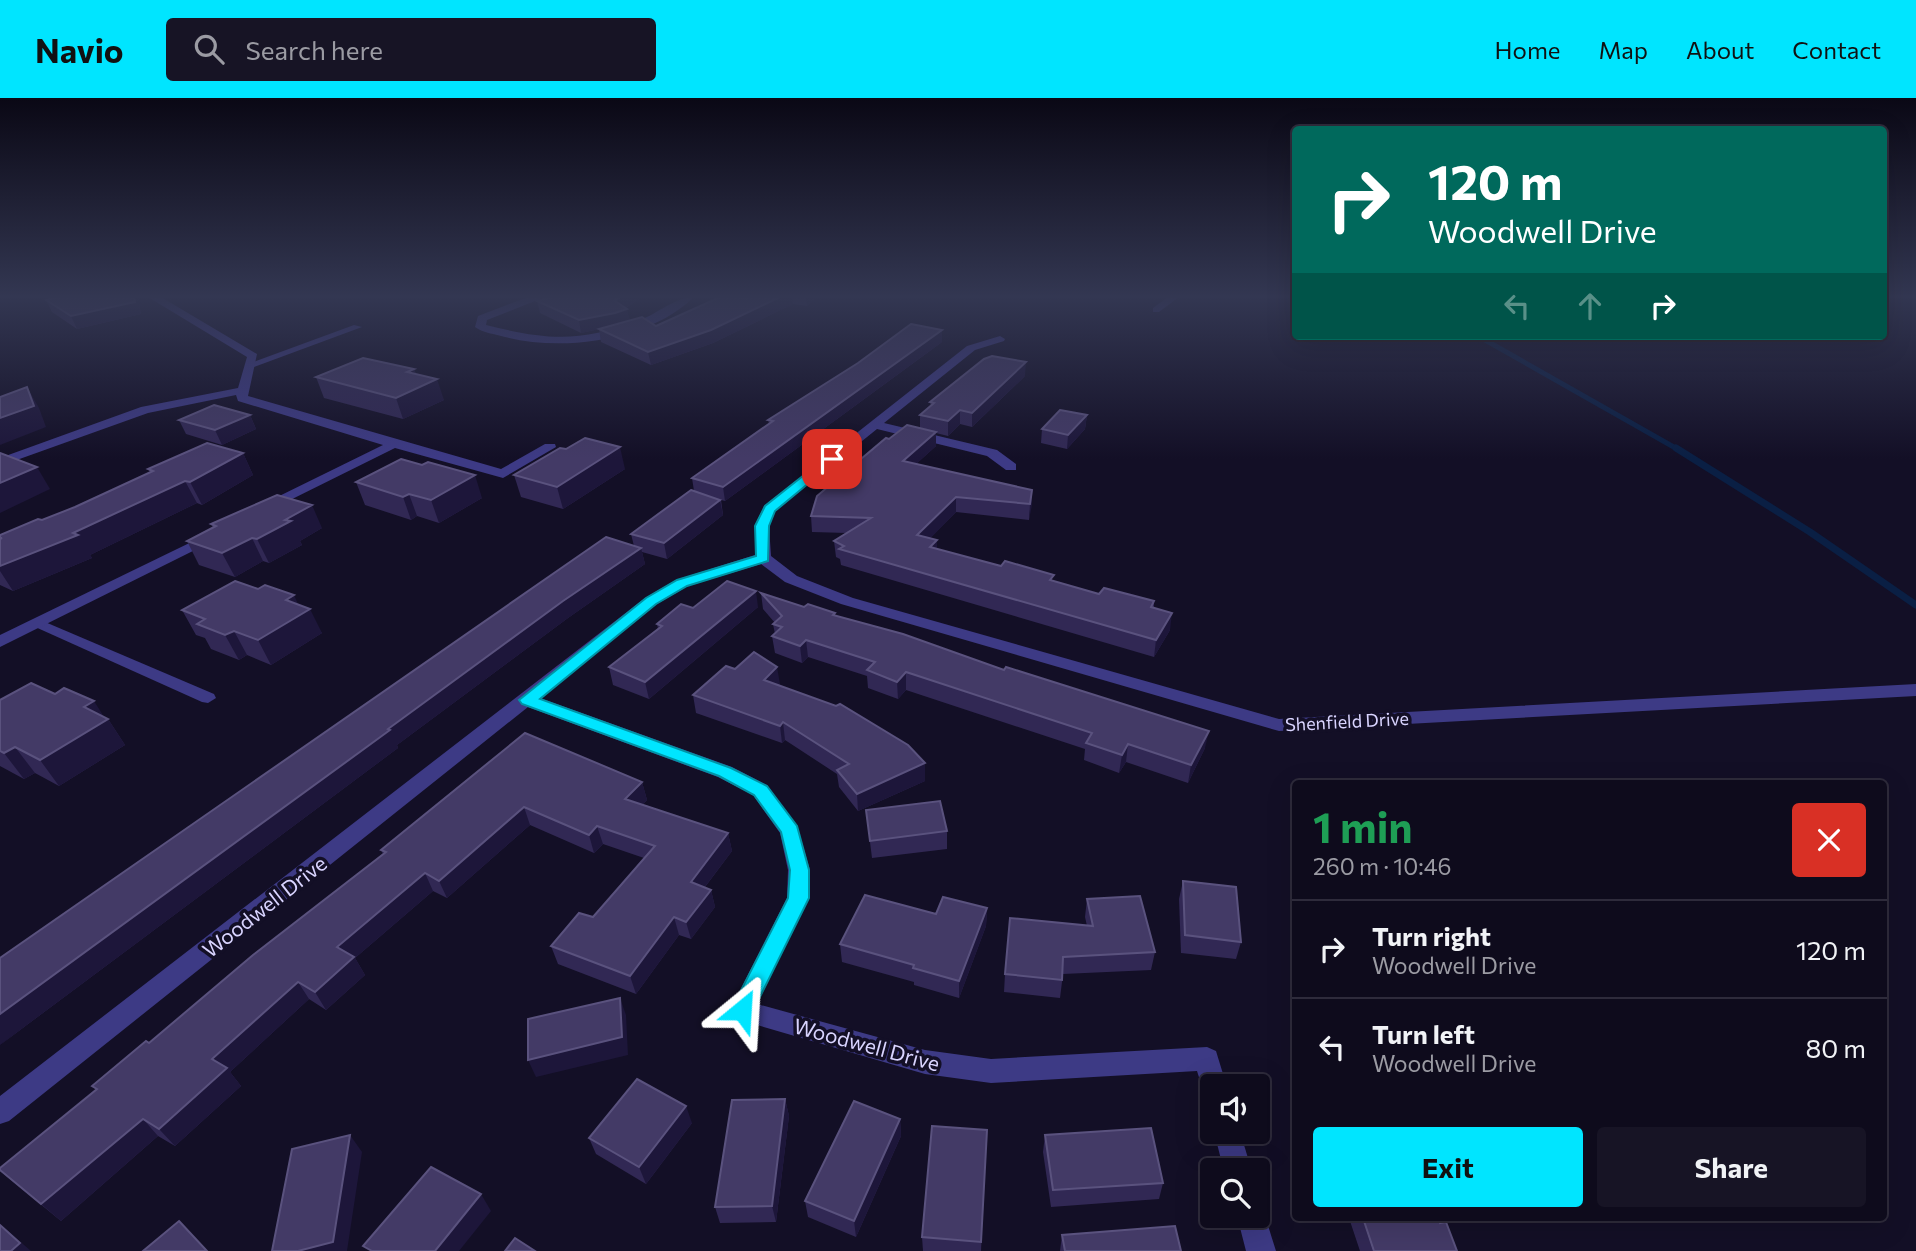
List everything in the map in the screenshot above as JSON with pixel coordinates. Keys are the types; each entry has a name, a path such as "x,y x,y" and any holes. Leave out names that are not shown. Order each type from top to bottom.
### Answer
{"street":[{"path":"244,351 253,356 242,398 503,474 550,447"},
{"path":"763,558 762,526 769,509 968,351"},
{"path":"0,462 145,410 243,390"},
{"path":"875,425 992,453 1011,467"},
{"path":"247,518 394,444"},
{"path":"0,642 222,530"},
{"name":"Shenfield Drive","path":"763,558 791,579 847,601 1279,726 1916,690"},
{"name":"Woodwell Drive","path":"0,1112 651,601 682,583 763,558"},
{"name":"Woodwell Drive","path":"528,700 725,772 761,790 790,831 799,870 799,898 742,1010 925,1062 991,1071 1207,1059 1211,1074"},
{"path":"1254,1228 1261,1251"}],"lane":[{"path":"250,365 290,351"},
{"path":"38,622 208,698"}],"building":[{"path":"875,351 913,351 723,487 692,478 773,421 768,420"},
{"path":"992,356 1026,362 972,413 960,410 948,421 920,415 934,403 930,402 984,359"},
{"path":"363,358 414,369 407,372 437,379 396,398 316,377"},
{"path":"27,387 34,406 0,418 0,397"},
{"path":"214,405 250,415 215,430 179,420"},
{"path":"1060,410 1087,415 1068,435 1042,429"},
{"path":"907,425 936,432 903,461 1032,490 1030,504 956,497 917,535 937,540 930,547 1001,566 1005,561 1054,575 1050,580 1099,594 1104,588 1154,601 1151,607 1172,613 1156,640 839,549 844,546 834,541 871,518 811,516 817,496 886,438 889,439"},
{"path":"585,438 620,447 557,487 514,475 560,448 566,449"},
{"path":"207,443 243,453 190,482 185,481 73,533 78,535 0,566 0,535 75,507 153,471 148,469"},
{"path":"0,453 37,467 0,483"},
{"path":"401,459 422,465 428,462 475,475 431,500 409,494 403,497 356,482"},
{"path":"691,490 720,500 664,543 631,534"},
{"path":"277,495 312,505 285,520 291,521 222,553 187,541 216,526 211,524"},
{"path":"606,537 641,548 563,601 0,1014 0,958"},
{"path":"235,581 258,589 265,585 294,595 286,600 310,609 258,640 234,631 225,635 197,624 205,619 182,610"},
{"path":"727,581 756,591 645,682 609,667 662,626 657,624 681,604 693,608"},
{"path":"761,593 804,607 808,604 835,613 833,615 903,634 1004,670 1006,667 1209,731 1191,765 1128,744 1122,755 1086,743 1092,733 906,672 897,682 867,670 875,662 806,640 800,646 772,636 782,627 773,624 782,616"},
{"path":"754,652 777,667 764,680 836,706 840,704 908,745 925,763 857,794 837,770 849,764 783,722 780,726 693,695 726,666 735,669"},
{"path":"31,683 55,694 64,688 94,701 84,707 108,719 40,760 15,747 4,753 0,751 0,700"},
{"path":"525,733 642,782 625,799 728,833 691,882 711,890 686,922 674,917 630,976 551,946 579,913 593,917 655,846 597,826 589,835 524,807 439,881 425,873 337,947 354,957 315,992 298,982 212,1059 227,1068 159,1129 143,1119 41,1204 0,1170 97,1089 92,1086 146,1041 149,1043 253,955 386,852 381,850"},
{"path":"940,801 947,831 870,841 866,810"},
{"path":"1183,881 1236,887 1241,942 1185,935"},
{"path":"865,895 936,914 943,897 987,908 959,981 840,944"},
{"path":"1140,896 1155,952 1063,957 1062,980 1005,974 1010,918 1093,926 1087,899"},
{"path":"620,998 622,1037 528,1060 528,1019"},
{"path":"637,1079 686,1106 639,1167 589,1138"},
{"path":"785,1099 772,1206 715,1207 732,1100"},
{"path":"854,1101 900,1119 854,1221 805,1201"},
{"path":"932,1126 987,1130 981,1242 922,1237"},
{"path":"1151,1128 1163,1183 1053,1190 1045,1135"},
{"path":"350,1135 333,1242 298,1251 272,1251 292,1149"},
{"path":"431,1167 481,1194 435,1251 372,1251 363,1246"},
{"path":"179,1221 207,1251 143,1251"},
{"path":"1364,1221 1446,1222 1457,1251 1374,1251"},
{"path":"0,1225 20,1243 11,1251 0,1251"},
{"path":"1175,1226 1181,1251 1065,1251 1062,1235"},
{"path":"515,1238 535,1251 505,1251"}],"waterway":[{"path":"1504,351 1679,450"},
{"path":"1676,448 1810,532 1916,605"}],"route":[{"path":"742,1010 799,898 799,870 790,831 761,790 725,772 528,700 651,601 682,583 763,558 762,526 769,509 832,459"}]}
